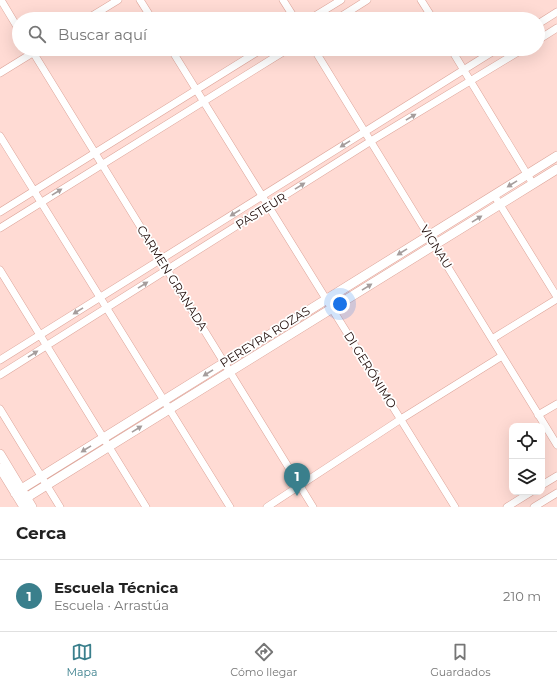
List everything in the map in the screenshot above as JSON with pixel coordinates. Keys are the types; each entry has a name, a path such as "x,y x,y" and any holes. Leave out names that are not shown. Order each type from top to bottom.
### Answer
{"street":[{"path":"1,0 12,18"},
{"path":"98,12 118,0"},
{"path":"140,0 148,12"},
{"path":"283,0 291,12"},
{"path":"321,12 341,0"},
{"path":"348,12 367,0"},
{"path":"421,0 429,12"},
{"path":"545,20 557,12"},
{"path":"545,36 557,28"},
{"path":"0,73 25,56"},
{"name":"CARMEN GRANADA","path":"38,56 95,153 313,507"},
{"name":"DI GERÓNIMO","path":"175,56 455,507"},
{"path":"0,212 251,56"},
{"path":"0,228 277,56"},
{"name":"VIGNAU","path":"318,56 557,446"},
{"path":"455,56 533,184"},
{"name":"PASTEUR","path":"0,360 486,56"},
{"name":"PASTEUR","path":"0,375 371,141 511,56"},
{"path":"0,136 230,507"},
{"name":"PEREYRA ROZAS","path":"18,491 557,156"},
{"name":"PEREYRA ROZAS","path":"24,502 47,485 109,446 557,169"},
{"path":"492,339 557,298 494,195"},
{"path":"0,270 146,507"},
{"path":"267,507 401,419 502,356"},
{"path":"538,415 557,404"},
{"path":"0,409 60,507"},
{"path":"0,454 24,502 32,507"},
{"path":"0,468 18,491"},
{"path":"545,483 557,476"},
{"path":"534,507 557,493"},
{"path":"507,507 526,495"}],"place":[{"name":"Escuela Técnica","path":"297,496"}]}
